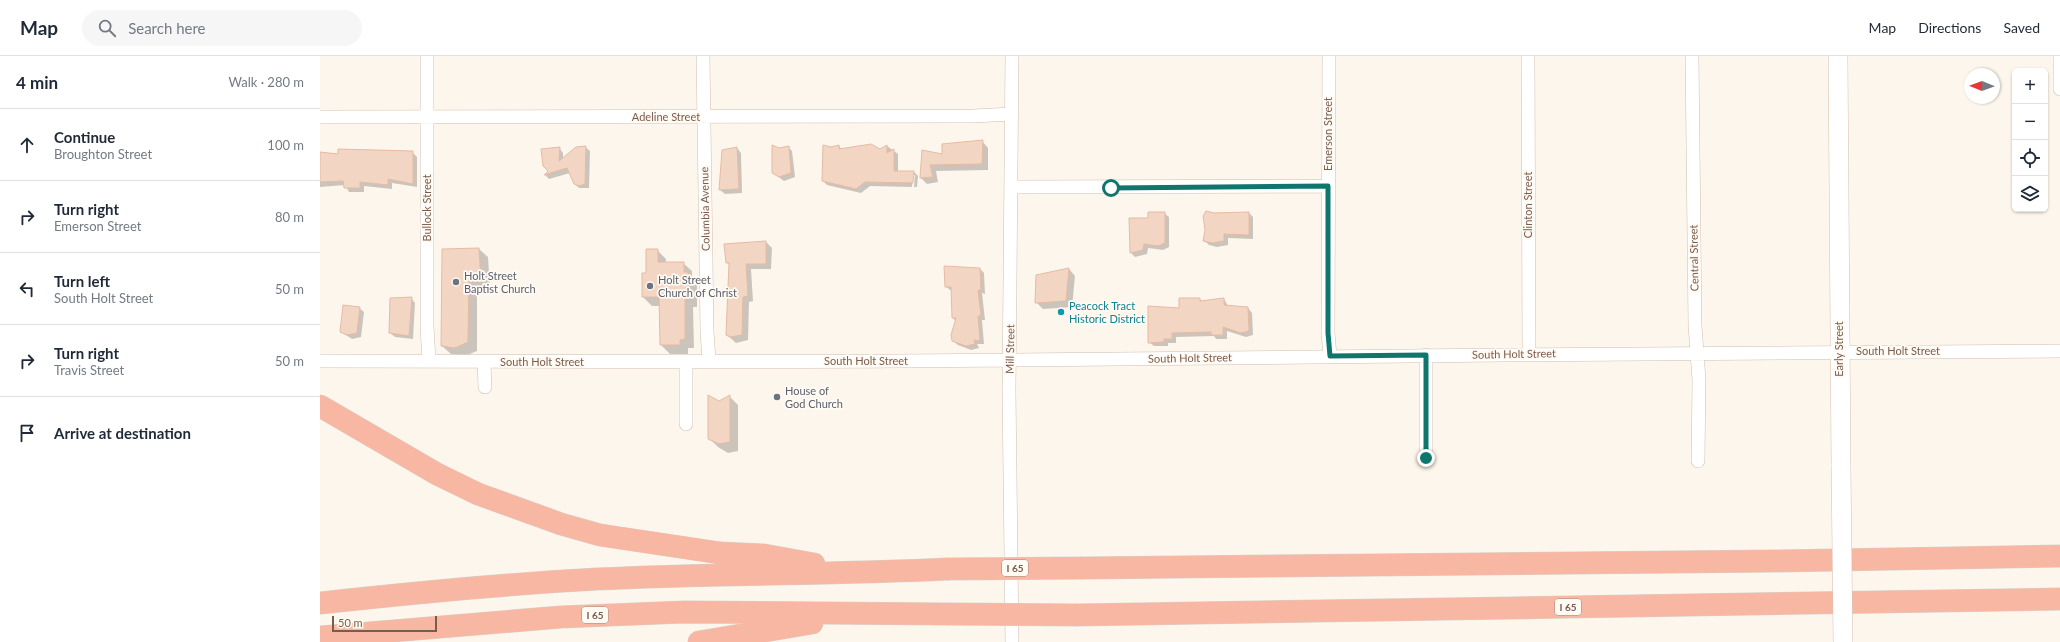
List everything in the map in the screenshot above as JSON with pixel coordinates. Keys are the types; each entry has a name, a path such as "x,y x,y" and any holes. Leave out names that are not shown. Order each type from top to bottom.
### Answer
{"highway":[{"path":"320,406 437,474 478,494 561,524 600,535 720,553 764,555 860,573"},
{"name":"I 65","path":"320,603 449,590 596,579 860,573 947,569 1766,561 2060,556"},
{"name":"I 65","path":"320,637 561,617 684,612 1077,615 2060,599"},
{"path":"699,642 870,614"}],"street":[{"name":"Bullock Street","path":"427,56 427,327 429,361"},
{"name":"Columbia Avenue","path":"703,56 707,331 709,362"},
{"name":"Mill Street","path":"1012,56 1010,360 1012,642"},
{"name":"Emerson Street","path":"1329,56 1328,333 1330,356"},
{"name":"Clinton Street","path":"1528,56 1529,354"},
{"name":"Central Street","path":"1692,56 1697,352 1699,380 1698,461"},
{"name":"Early Street","path":"1838,56 1839,352 1843,642"},
{"path":"2060,56 2060,89"},
{"name":"Adeline Street","path":"320,117 974,116 1012,114"},
{"path":"1012,187 1328,186"},
{"name":"South Holt Street","path":"320,361 709,362 1697,352 2060,351"},
{"path":"1426,355 1426,458"},
{"path":"484,362 485,387"},
{"path":"686,362 686,424"}],"building":[{"path":"983,140 982,164 930,165 933,177 920,178 922,150 942,154 942,144"},
{"path":"871,144 880,149 887,145 887,153 894,149 894,171 914,171 913,183 865,182 856,189 822,181 823,145 831,147 839,145 839,149"},
{"path":"772,145 779,148 789,146 791,173 779,177 772,173"},
{"path":"586,146 585,184 579,186 574,184 567,168 544,175 548,171 543,166 541,149 560,147 559,161 576,147"},
{"path":"737,147 739,189 719,190 722,150"},
{"path":"338,149 413,151 413,184 388,179 388,185 360,182 360,188 344,188 343,181 320,182 320,152 338,154"},
{"path":"1206,211 1214,213 1249,212 1249,235 1224,234 1224,241 1212,243 1203,241 1205,230 1203,216"},
{"path":"1148,212 1165,212 1165,243 1158,246 1144,244 1143,250 1130,253 1129,218 1148,218"},
{"path":"766,241 766,264 746,264 748,296 743,297 742,335 730,337 726,335 729,263 726,263 724,244"},
{"path":"479,248 481,281 469,281 468,342 455,348 441,346 442,249"},
{"path":"646,249 658,249 658,262 684,262 684,272 688,272 689,298 685,298 685,339 680,340 680,345 660,345 659,297 642,297 642,273 646,273"},
{"path":"944,266 980,268 981,290 978,290 981,316 978,316 980,341 974,340 975,344 966,346 952,341 951,335 956,318 952,318 951,287 945,287"},
{"path":"1069,268 1066,301 1035,303 1036,275"},
{"path":"412,297 409,336 389,333 390,298"},
{"path":"1179,298 1200,298 1200,301 1224,298 1224,305 1248,307 1249,331 1241,333 1223,327 1223,335 1211,335 1211,332 1172,333 1172,339 1164,339 1164,342 1148,343 1148,306 1179,308"},
{"path":"343,305 360,307 357,333 347,335 340,332"},
{"path":"708,395 719,401 730,395 730,442 719,444 708,439"}],"place":[{"name":"Holt Street Baptist Church","path":"456,282"},
{"name":"Holt Street Church of Christ","path":"650,286"},
{"name":"Peacock Tract Historic District","path":"1061,312"},
{"name":"House of God Church","path":"777,397"}],"route":[{"path":"1111,188 1328,186 1328,333 1330,356 1426,355 1426,458"}]}
